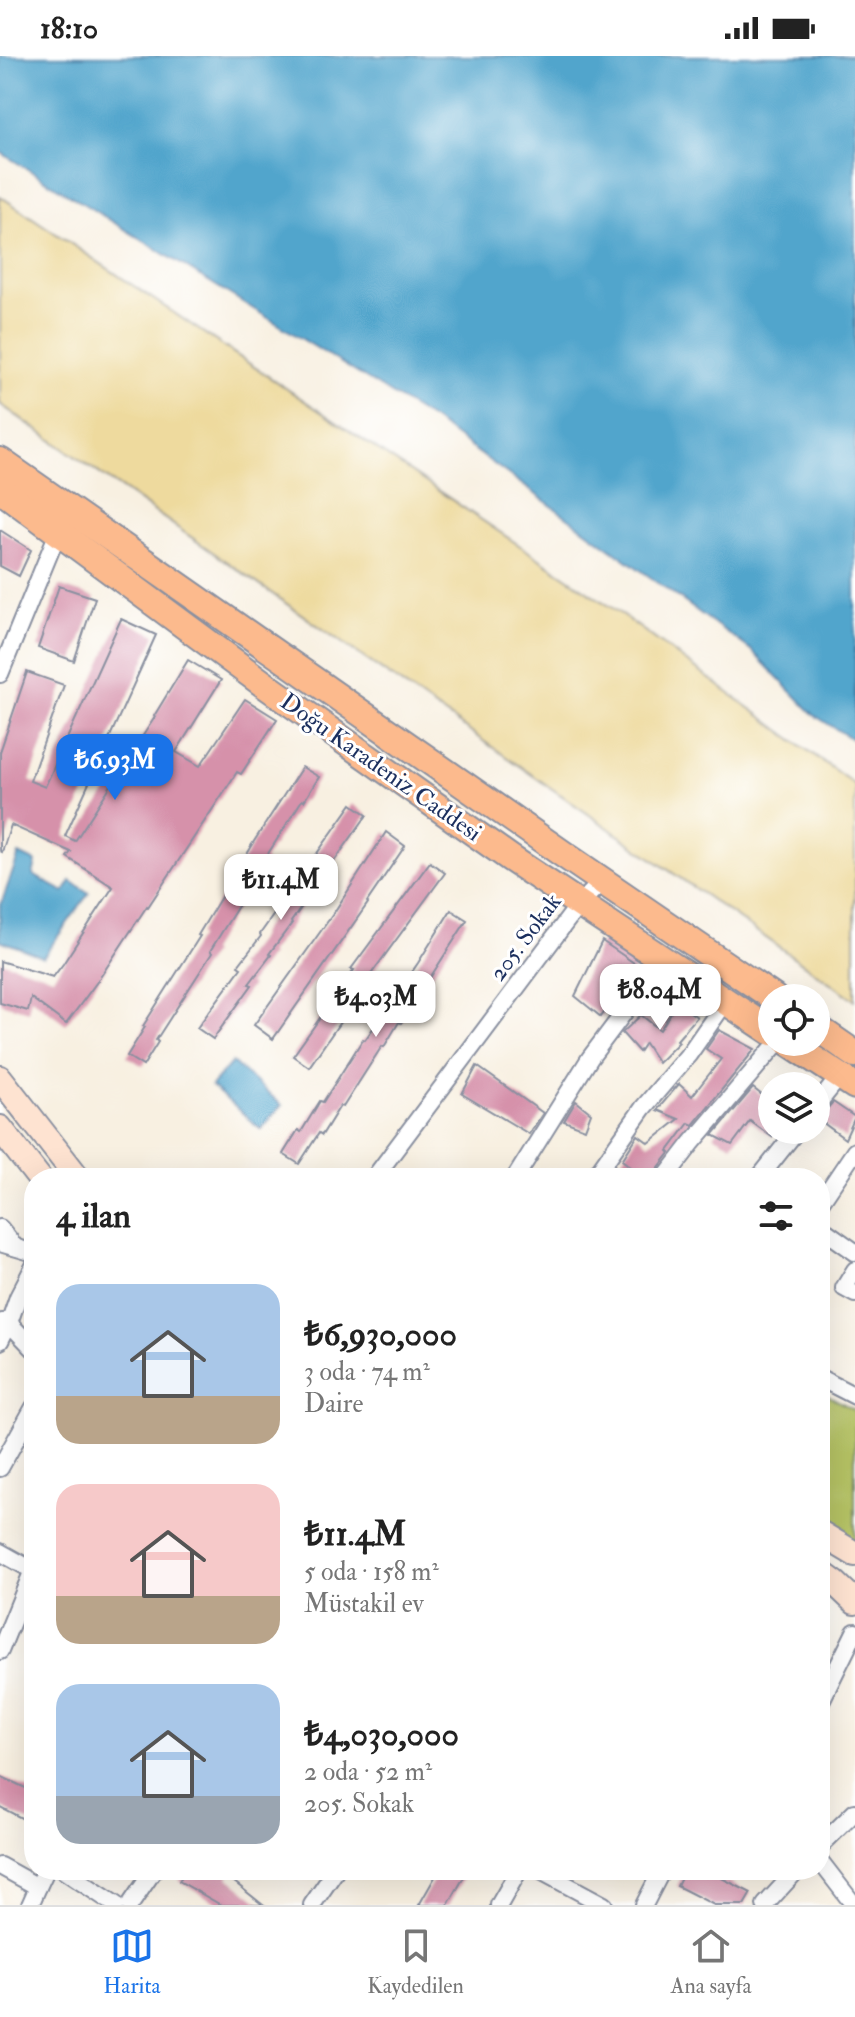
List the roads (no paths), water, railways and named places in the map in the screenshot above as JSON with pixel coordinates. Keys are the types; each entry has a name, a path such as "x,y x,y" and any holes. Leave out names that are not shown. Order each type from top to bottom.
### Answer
{"main road":[{"name":"Doğu Karadeniz Caddesi","path":"0,461 64,520 261,682 510,858 758,1023"},
{"name":"Doğu Karadeniz Caddesi","path":"0,489 64,520 758,987"},
{"path":"830,1037 855,1054"},
{"path":"809,1056 847,1081"},
{"path":"0,1078 70,1168"},
{"path":"0,1128 31,1168"},
{"path":"830,1539 855,1554"},
{"path":"830,1579 855,1602"}],"street":[{"path":"0,674 64,520"},
{"name":"205. Sokak","path":"381,1168 580,903 603,881"},
{"path":"521,1168 590,1058 664,959"},
{"path":"601,1168 726,1001"},
{"path":"673,1168 766,1056"},
{"path":"830,1095 847,1081"},
{"path":"767,1168 786,1144"},
{"path":"830,1188 855,1151"},
{"path":"0,1228 8,1245"},
{"path":"830,1234 855,1252"},
{"path":"855,1270 844,1288 855,1294"},
{"path":"0,1341 5,1323 24,1285"},
{"path":"5,1323 24,1340"},
{"path":"830,1383 855,1396"},
{"path":"0,1468 24,1425"},
{"path":"0,1552 24,1565"},
{"path":"0,1651 24,1594"},
{"path":"830,1683 855,1632"},
{"path":"830,1836 855,1812"},
{"path":"0,1866 24,1879"},
{"path":"830,1874 854,1905"},
{"path":"25,1880 38,1887"},
{"path":"30,1905 41,1880"},
{"path":"78,1880 116,1905"},
{"path":"130,1905 147,1880"},
{"path":"312,1905 329,1880"},
{"path":"499,1905 513,1880"},
{"path":"558,1880 604,1905"},
{"path":"644,1905 657,1880"},
{"path":"765,1905 788,1880"}],"water":[{"path":"0,56 855,56 855,741 814,715 751,650 433,420 0,152"},
{"path":"19,854 36,862 33,875 64,892 71,881 89,893 43,957 0,940 0,907"},
{"path":"232,1062 282,1105 261,1129 211,1086"}]}
